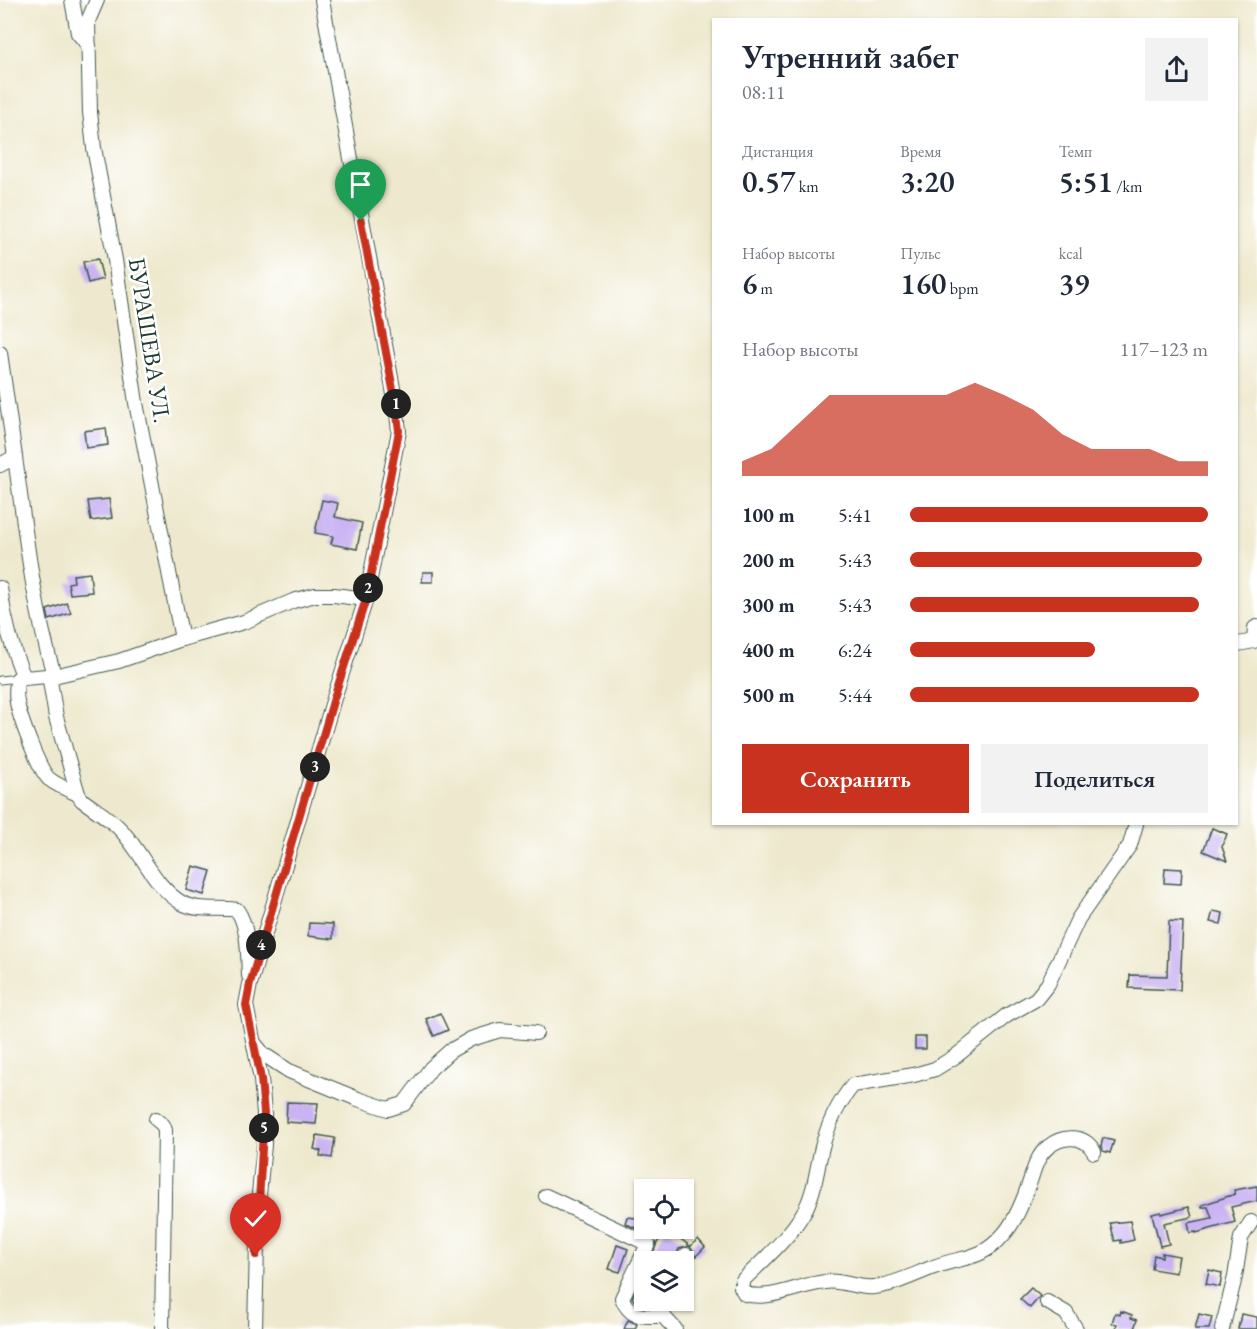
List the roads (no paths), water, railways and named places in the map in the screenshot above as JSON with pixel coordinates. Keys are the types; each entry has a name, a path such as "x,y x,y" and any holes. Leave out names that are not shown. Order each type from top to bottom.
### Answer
{"street":[{"path":"72,0 78,33 89,46"},
{"name":"БУРАШЕВА УЛ.","path":"97,0 90,10 88,21 90,112 94,148 115,260 136,403 182,639"},
{"path":"255,1329 258,1204 264,1145 264,1113 255,1044 246,1005 250,984 334,698 366,599 399,431 322,0"},
{"path":"0,353 26,538 52,675 56,717 78,794 82,800 119,828 168,892 183,904 204,909 237,910 242,917 245,933 250,984"},
{"path":"0,465 15,458"},
{"path":"0,588 4,618 21,678 16,702 20,716 42,770 65,789 78,794"},
{"path":"21,678 52,675 119,661 182,639 244,622 293,601 315,595 366,599"},
{"path":"1238,644 1256,636"},
{"path":"1094,1152 1083,1141 1072,1137 1048,1146 1040,1155 1018,1213 1005,1233 987,1250 972,1258 938,1265 875,1287 850,1286 828,1281 809,1284 770,1296 757,1297 745,1294 741,1287 743,1280 777,1247 804,1211 810,1198 826,1137 844,1096 853,1085 914,1075 935,1069 956,1056 1006,1016 1036,999 1048,984 1078,919 1130,845 1136,825"},
{"path":"255,1044 263,1054 289,1071 388,1109 404,1104 431,1068 450,1051 471,1039 500,1030 536,1033"},
{"path":"156,1119 165,1130 162,1329"},
{"path":"546,1196 648,1244 622,1298 626,1308 633,1314 663,1316"},
{"path":"1222,1329 1235,1277 1241,1238 1251,1222"},
{"path":"1047,1302 1066,1313 1082,1328"},
{"path":"662,1311 663,1316 675,1329"}],"lane":[{"path":"0,680 21,678"}]}
